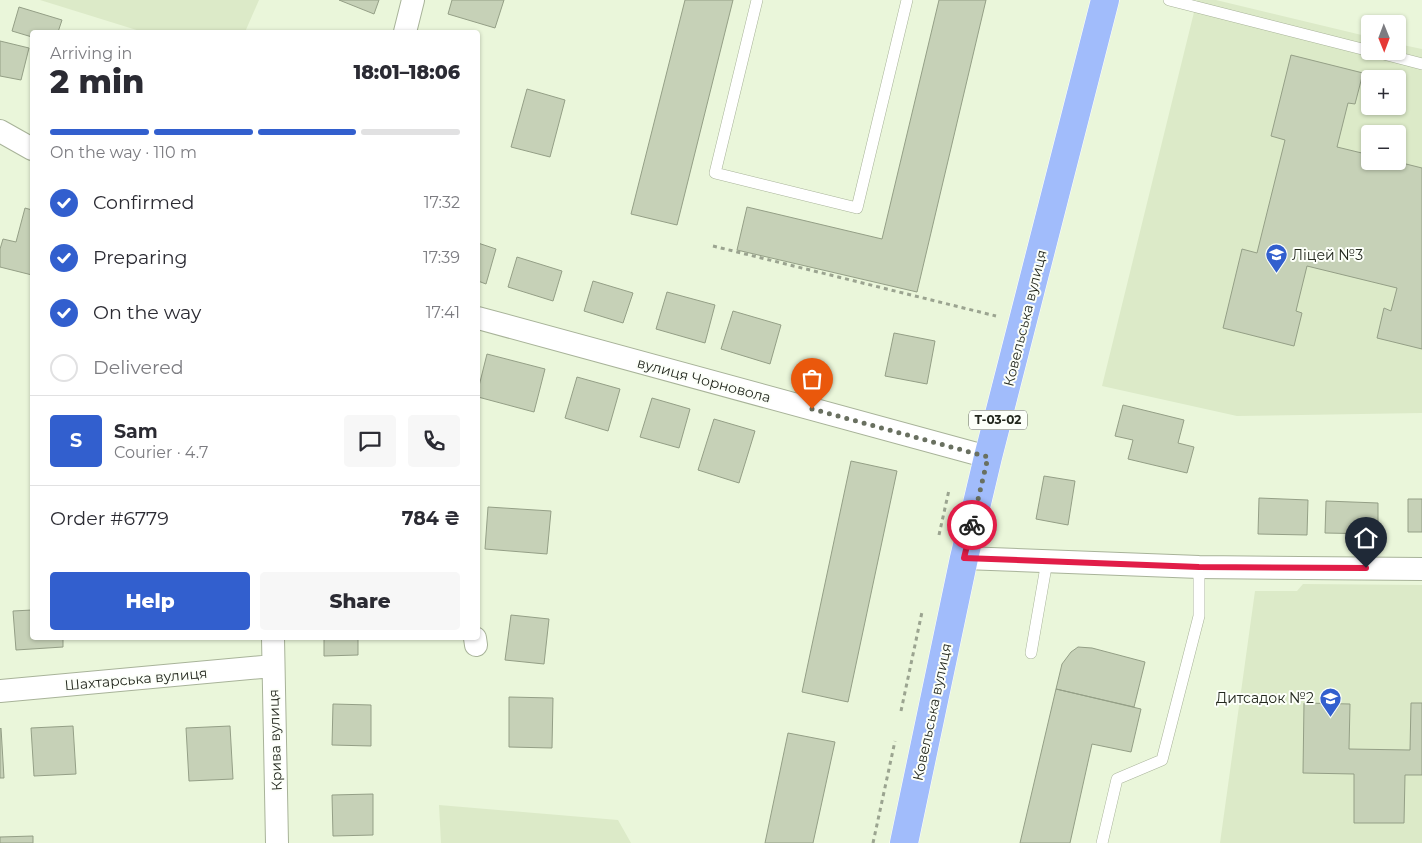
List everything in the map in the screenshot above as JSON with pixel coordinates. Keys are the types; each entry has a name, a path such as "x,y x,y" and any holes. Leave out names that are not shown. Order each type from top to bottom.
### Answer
{"main road":[{"name":"Ковельська вулиця","path":"904,843 964,558 988,457 1105,0"}],"street":[{"path":"406,30 413,0"},
{"path":"0,131 30,148"},
{"name":"вулиця Чорновола","path":"480,319 988,457"},
{"path":"964,558 1199,567 1422,569"},
{"name":"Крива вулиця","path":"273,640 277,843"},
{"name":"Шахтарська вулиця","path":"0,691 273,666"}],"lane":[{"path":"757,0 715,173 857,208 907,0"},
{"path":"1169,0 1361,48"},
{"path":"1406,60 1422,64"},
{"path":"1031,653 1047,561"},
{"path":"1102,843 1117,779 1162,760 1199,616 1199,567"}],"path":[{"path":"713,246 1023,324"},
{"path":"873,843 895,740"}],"shaded area":[{"path":"40,0 259,0 246,30 137,30"},
{"name":"Ліцей №3","path":"1197,0 1216,0 1361,35 1361,60 1406,60 1406,46 1422,49 1422,413 1237,416 1102,386"},
{"name":"Дитсадок №2","path":"1303,584 1422,585 1422,843 1220,843 1255,591 1297,591"},
{"path":"439,805 618,820 631,843 441,843"}],"building":[{"path":"339,0 379,0 374,14"},
{"path":"452,0 504,0 495,28 448,14"},
{"path":"685,0 733,0 677,225 631,214"},
{"path":"939,0 986,0 917,292 737,250 747,207 882,239"},
{"path":"19,7 62,20 59,30 30,30 30,36 12,31"},
{"path":"0,41 29,48 21,80 0,76"},
{"path":"1291,55 1361,72 1361,81 1355,104 1348,103 1337,147 1361,153 1361,170 1406,170 1406,164 1422,168 1422,349 1377,338 1384,308 1391,311 1397,288 1307,266 1296,311 1302,313 1294,346 1223,328 1242,249 1257,253 1285,140 1271,136"},
{"path":"527,89 565,100 550,157 511,147"},
{"path":"25,208 30,209 30,274 0,267 0,249 3,239 16,242"},
{"path":"480,244 496,249 486,284 480,282"},
{"path":"517,257 562,271 553,301 508,287"},
{"path":"593,281 633,293 623,323 584,311"},
{"path":"667,292 715,305 705,343 656,329"},
{"path":"733,311 781,325 770,364 721,349"},
{"path":"894,333 935,341 927,384 885,376"},
{"path":"487,354 545,369 534,412 480,398 480,382"},
{"path":"577,377 620,389 608,431 565,418"},
{"path":"652,398 690,409 679,448 640,437"},
{"path":"1123,405 1184,420 1178,443 1194,447 1187,473 1128,459 1133,440 1115,436"},
{"path":"714,419 755,431 739,483 698,470"},
{"path":"851,461 897,471 848,702 802,692"},
{"path":"1044,476 1075,481 1068,525 1036,519"},
{"path":"1259,498 1308,500 1307,535 1258,534"},
{"path":"1408,499 1422,499 1422,532 1408,532"},
{"path":"1326,501 1378,503 1378,534 1325,533"},
{"path":"488,507 551,511 547,554 485,549"},
{"path":"30,610 30,640 63,640 63,647 16,650 13,611"},
{"path":"511,615 549,619 544,664 505,660"},
{"path":"324,640 358,640 358,655 324,656"},
{"path":"1078,647 1092,648 1145,662 1134,707 1056,689 1062,664 1071,652"},
{"path":"1056,689 1141,709 1131,752 1092,744 1070,843 1020,843"},
{"path":"509,697 553,698 552,748 509,747"},
{"path":"1304,703 1350,704 1349,749 1410,750 1411,703 1422,703 1422,775 1405,775 1404,823 1354,823 1354,774 1303,773"},
{"path":"333,704 371,705 371,746 332,745"},
{"path":"73,726 76,774 34,776 31,728"},
{"path":"230,726 233,779 189,781 186,728"},
{"path":"1,728 4,778 0,778"},
{"path":"788,733 835,742 813,843 765,843"},
{"path":"373,794 373,835 333,836 332,795"},
{"path":"33,836 33,843 0,843 0,837"}],"way so far":[{"path":"812,409 988,457 972,525"}],"place":[{"name":"Ліцей №3","path":"1276,274"},
{"name":"Дитсадок №2","path":"1330,717"}],"route":[{"path":"972,525 964,558 1199,567 1366,568"}]}
